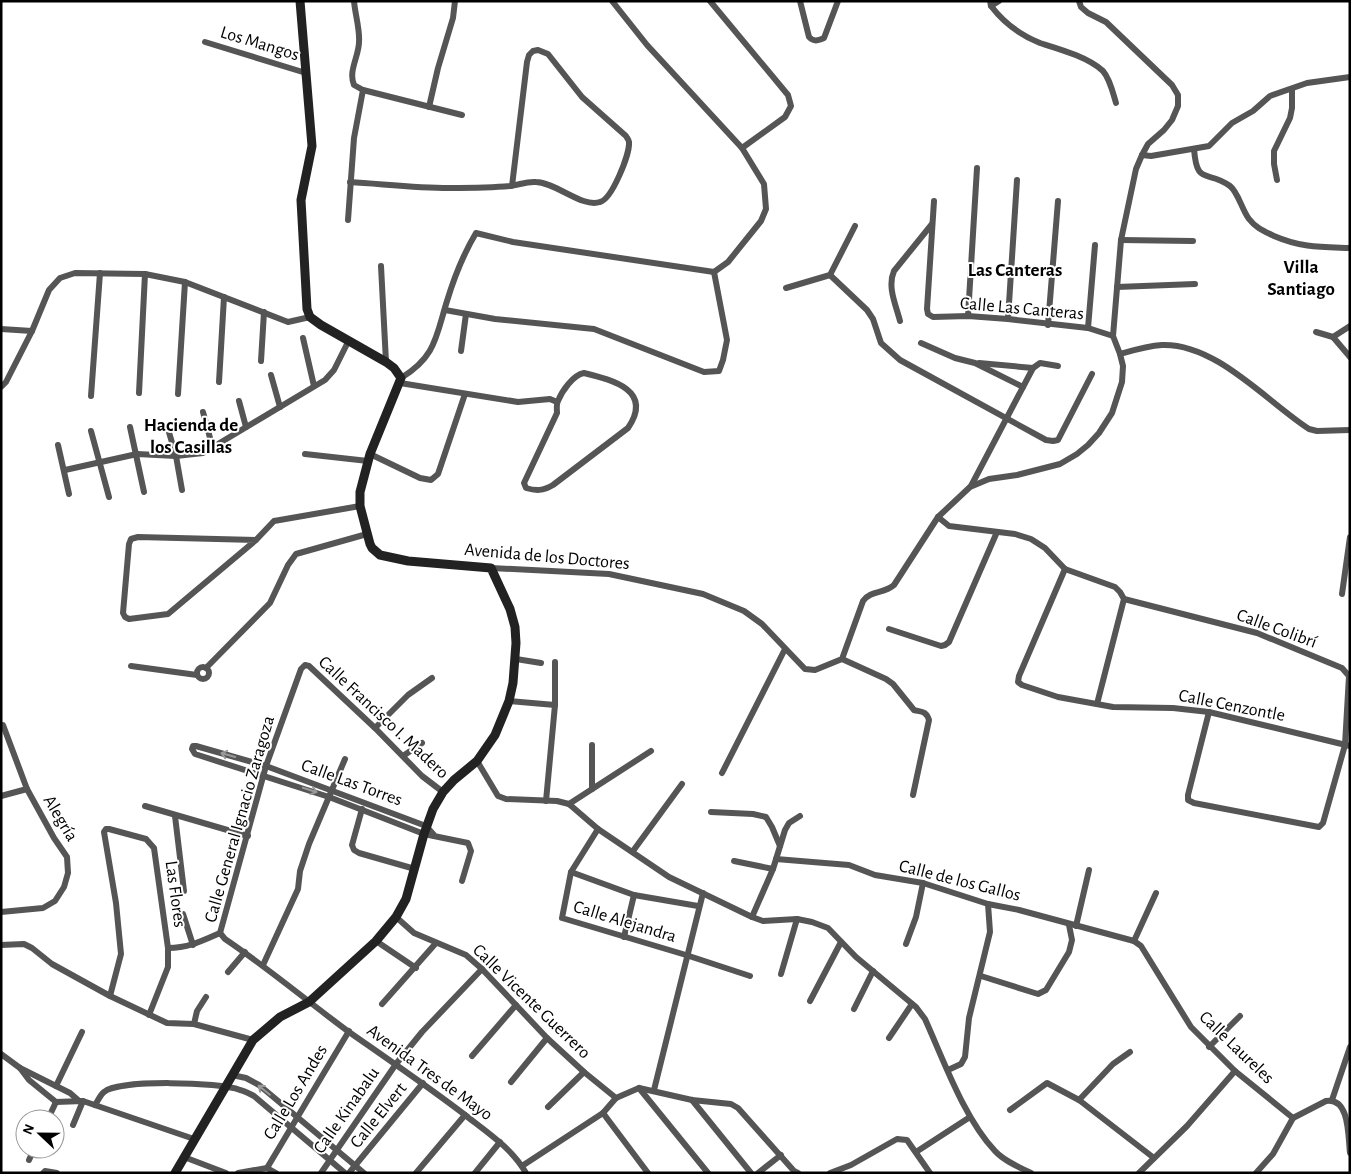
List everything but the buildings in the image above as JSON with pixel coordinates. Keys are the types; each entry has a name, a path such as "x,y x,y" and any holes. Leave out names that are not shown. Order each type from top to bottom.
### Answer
{"main road":[{"path":"300,1 312,146 301,200 307,309 310,317 348,342 394,368 400,380"},
{"name":"Avenida de los Doctores","path":"400,380 369,457 360,492 360,506 372,548 380,555 408,561 491,568"},
{"path":"174,1173 253,1040 280,1017 309,1002 376,942 396,917 406,899 433,808 443,792 454,780 477,761 494,735 509,701 516,660 515,627 510,609 491,568"}],"street":[{"path":"354,1 359,41 351,80 354,85 363,90 462,115"},
{"path":"429,107 453,18 455,1"},
{"path":"400,380 415,369 426,357 437,338 454,282 476,233 513,242 714,272 728,262 761,220 766,209 764,184 742,148 654,53 612,1"},
{"path":"710,1 788,95 791,106 785,117 742,148"},
{"path":"800,1 809,37 813,41 824,38 838,1"},
{"path":"999,1 990,4 1001,19 1012,28 1038,42 1078,56 1103,71 1110,83 1116,103"},
{"path":"970,487 989,479 1017,475 1060,464 1077,454 1088,445 1106,424 1119,395 1122,382 1120,354 1114,336 1121,240 1136,169 1148,144 1172,120 1178,106 1178,95 1172,85 1113,28 1106,22 1088,13 1081,7 1079,1"},
{"name":"Los Mangos","path":"205,42 306,73"},
{"path":"350,182 448,188 512,186 524,182 544,183 550,184 582,200 598,203 605,200 614,189 628,150 629,141 626,136 582,97 548,54 538,50 533,51 526,62 512,186"},
{"path":"1142,155 1151,156 1209,146 1232,123 1253,111 1270,96 1307,83 1350,77"},
{"path":"1277,180 1274,151 1290,118 1292,89"},
{"path":"348,220 357,116 363,90"},
{"path":"1194,149 1195,167 1199,173 1228,184 1233,189 1245,214 1260,229 1299,245 1350,248"},
{"path":"968,316 977,168"},
{"path":"1008,319 1017,180"},
{"path":"900,321 890,285 891,278 894,271 933,223 934,200"},
{"path":"1048,324 1058,201"},
{"name":"Calle Las Canteras","path":"933,223 926,308 928,314 933,317 968,316 1088,328 1114,336"},
{"path":"786,288 830,275 855,226"},
{"path":"1121,240 1193,241"},
{"path":"1088,328 1095,246"},
{"path":"381,266 386,362"},
{"path":"445,310 495,319 594,329 704,372 718,371 723,360 727,340 714,272"},
{"path":"1,387 6,382 32,331 50,290 60,278 75,273 145,274 185,282 288,322 310,317"},
{"path":"91,396 100,273"},
{"path":"139,393 145,274"},
{"path":"830,275 867,310 873,319 881,343 888,352 1046,440 1053,442 1058,440 1092,374"},
{"path":"178,394 185,282"},
{"path":"1117,287 1195,284"},
{"path":"219,382 224,297"},
{"path":"261,361 264,312"},
{"path":"461,351 466,314"},
{"path":"1333,337 1350,326"},
{"path":"1,328 32,331"},
{"path":"1316,332 1333,337 1350,357"},
{"path":"303,338 314,386"},
{"path":"65,470 137,454 176,456 203,453 213,449 325,380 334,370 348,342"},
{"path":"922,343 955,358 1033,368"},
{"path":"1120,354 1145,347 1163,345 1183,348 1219,362 1309,429 1317,432 1350,430"},
{"path":"975,362 1024,388"},
{"path":"913,795 929,720 927,714 924,711 914,710 893,684 886,679 842,660 863,601 867,595 889,590 894,585 938,517 970,487 1033,368 1040,363 1058,366"},
{"path":"584,373 610,379 628,388 633,394 636,404 635,413 628,428 545,490 526,488 524,483 557,414 557,402 572,378 577,374 584,373"},
{"path":"271,375 280,407"},
{"path":"400,380 465,394 518,402 550,399 557,402"},
{"path":"305,454 369,457 420,478 431,480 438,474 465,394"},
{"path":"239,401 246,427"},
{"path":"203,412 213,449"},
{"path":"130,427 144,492"},
{"path":"168,429 176,456 182,490"},
{"path":"91,431 109,497"},
{"path":"58,445 69,494"},
{"path":"256,540 138,537 131,539 123,613 125,618 168,614 256,540 274,521 360,506"},
{"path":"938,517 949,526 1015,534 1031,539 1045,548 1065,569 1114,587 1120,592 1124,598 1097,704"},
{"path":"889,629 941,646 949,642 997,532"},
{"path":"131,666 197,675 202,680 208,677 209,671 206,668 270,603 288,565 296,554 367,534"},
{"path":"1342,594 1350,537"},
{"name":"Avenida de los Doctores","path":"491,568 608,574 703,594 744,611 762,624 805,669 814,670 842,660"},
{"name":"Calle Cenzontle","path":"1065,569 1019,676 1018,682 1022,685 1058,697 1113,707 1173,708 1210,712 1347,746"},
{"name":"Calle Colibrí","path":"1124,598 1257,633 1342,668 1349,676 1347,746 1323,823 1320,827 1194,803 1188,800 1210,712"},
{"path":"722,772 786,649"},
{"path":"516,660 541,663"},
{"path":"546,802 554,705 555,662"},
{"name":"Calle Francisco I. Madero","path":"305,665 309,666 375,728 422,776 443,792"},
{"name":"Calle General Ignacio Zaragoza","path":"305,665 301,669 266,766 220,933 225,939 264,965 309,1002"},
{"path":"375,728 408,695 432,678"},
{"path":"509,701 554,705"},
{"name":"Alegría","path":"1,912 43,908 55,901 64,887 68,873 67,857 26,789 2,725"},
{"path":"403,756 422,743"},
{"path":"592,745 592,789"},
{"name":"Calle Las Torres","path":"193,746 266,766 425,830 362,809 330,793 195,754 192,752 193,746"},
{"path":"568,804 651,752"},
{"path":"264,965 298,889 300,871 309,844 345,759"},
{"path":"477,761 492,790 498,796 506,799 557,801 568,804 598,829 634,851 669,877 752,917 764,921 797,919 828,928 856,957 912,1004 926,1019 970,1117 996,1152 1031,1173"},
{"path":"634,851 682,784"},
{"path":"1,796 26,789"},
{"path":"145,806 248,836"},
{"path":"362,809 352,845 354,850 359,854 415,869"},
{"path":"711,812 753,814 766,817 780,846"},
{"path":"175,816 184,891"},
{"path":"752,917 773,869 784,830 789,823 800,816"},
{"name":"Las Flores","path":"110,996 121,954 116,903 104,832 106,829 146,839 154,848 168,948 168,967 149,1015"},
{"name":"Calle Alejandra","path":"598,829 571,872 562,918 750,976"},
{"path":"425,830 434,835 468,843 471,850 462,881"},
{"name":"Calle de los Gallos","path":"776,859 849,865 876,875 922,883 988,904 1019,910 1134,941"},
{"path":"734,861 773,869"},
{"path":"981,976 1038,994 1046,990 1069,952 1073,925 1089,870"},
{"path":"571,872 634,895 698,906"},
{"path":"906,944 916,917 922,883"},
{"path":"654,1090 702,892"},
{"path":"1134,941 1156,894"},
{"path":"624,937 634,895"},
{"path":"948,1070 961,1064 965,1057 970,1018 990,932 988,904"},
{"path":"183,914 193,945"},
{"name":"Calle Vicente Guerrero","path":"396,917 414,933 436,944 466,955 482,969 547,1038 616,1098"},
{"path":"781,974 797,919"},
{"path":"168,948 182,948 193,945 220,933"},
{"name":"Calle Laureles","path":"1134,941 1141,946 1191,1027 1209,1047 1293,1118"},
{"path":"376,942 416,968"},
{"path":"810,1001 841,942"},
{"path":"1,945 24,944 52,964 110,996 167,1023 194,1024 253,1040"},
{"path":"382,1004 436,944"},
{"path":"228,972 245,952"},
{"name":"Calle Kinabalu","path":"321,1173 396,1064 422,1032 482,969"},
{"path":"854,1009 872,971"},
{"path":"194,1024 197,1012 206,997"},
{"name":"Avenida Tres de Mayo","path":"309,1002 423,1083 500,1142 526,1173"},
{"path":"889,1038 912,1004"},
{"path":"472,1056 516,1005"},
{"path":"1209,1047 1240,1016"},
{"name":"Calle Los Andes","path":"267,1168 349,1031"},
{"path":"56,1086 82,1032"},
{"path":"511,1082 547,1038"},
{"path":"1332,1100 1350,1047"},
{"path":"1078,1100 1113,1064 1130,1052"},
{"path":"1,1054 20,1068 80,1100 194,1139"},
{"path":"20,1068 29,1080 56,1102 80,1100"},
{"path":"1139,1173 1187,1126 1236,1071"},
{"path":"548,1107 584,1072"},
{"path":"232,1074 246,1078 259,1085 336,1150 355,1169 363,1172"},
{"path":"95,1105 103,1093 116,1087 165,1083 240,1089 254,1096 347,1173"},
{"name":"Calle Elvert","path":"347,1173 355,1169 423,1083"},
{"path":"1010,1110 1048,1083 1078,1100 1154,1158"},
{"path":"639,1088 708,1173"},
{"path":"522,1166 603,1113 616,1098 639,1088 692,1100 731,1104 738,1108 794,1171 798,1173"},
{"path":"73,1126 80,1100"},
{"path":"692,1100 751,1173"},
{"path":"1256,1173 1273,1154 1293,1118 1326,1101 1332,1100 1339,1104 1344,1111 1350,1153"},
{"path":"53,1109 56,1102"},
{"path":"603,1113 648,1173"},
{"path":"416,1173 465,1115"},
{"path":"916,1152 970,1117"},
{"path":"830,1173 851,1165 902,1139 907,1140 930,1173"},
{"path":"475,1173 500,1142"},
{"path":"758,1173 781,1155"},
{"path":"184,1157 226,1173"},
{"path":"238,1173 267,1168 276,1173"},
{"path":"44,1172 57,1173"}],"district":[{"name":"Las Canteras","path":"1015,269"},
{"name":"Villa Santiago","path":"1301,277"},
{"name":"Hacienda de los Casillas","path":"191,435"}]}
